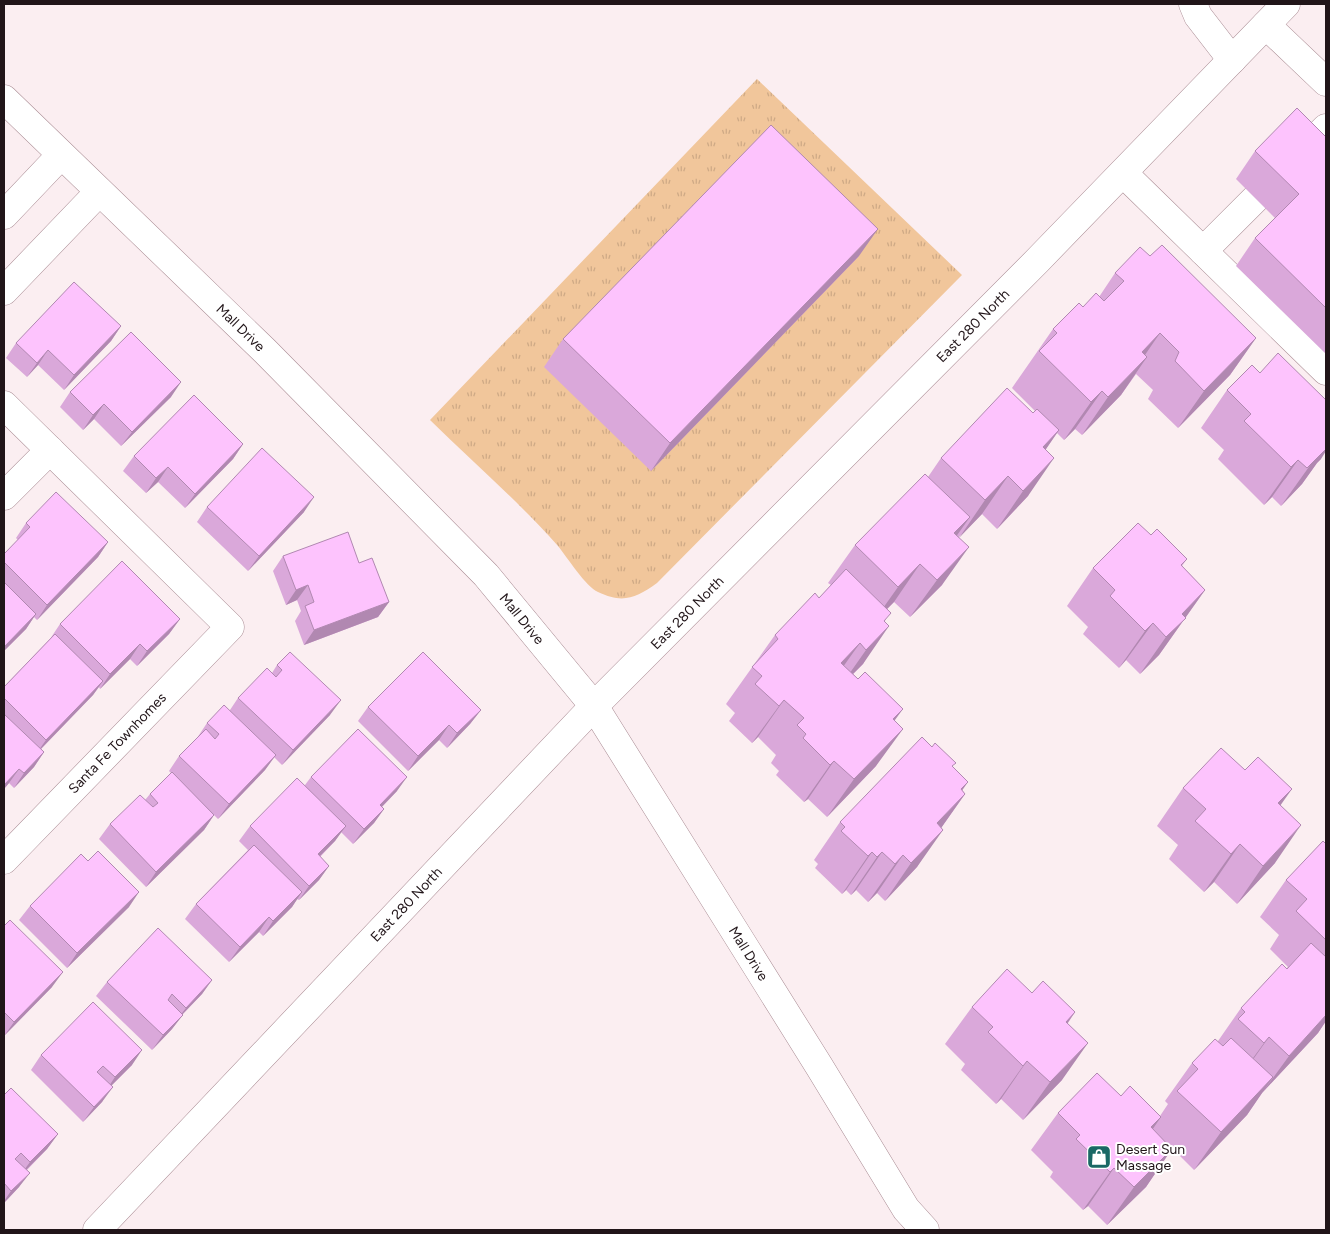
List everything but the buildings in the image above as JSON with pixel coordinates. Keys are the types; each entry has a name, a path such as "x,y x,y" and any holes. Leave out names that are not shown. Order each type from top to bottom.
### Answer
{"street":[{"path":"1193,4 1198,16 1232,60"},
{"name":"East 280 North","path":"96,1230 594,706 1023,275 1286,4"},
{"path":"1266,25 1326,82"},
{"name":"Mall Drive","path":"4,99 265,351 486,576 594,706 906,1209 925,1230"},
{"path":"1203,251 1326,128"},
{"path":"4,215 61,155"},
{"path":"1123,173 1326,371"},
{"path":"4,291 99,192"},
{"path":"4,405 50,450 4,496"},
{"name":"Santa Fe Townhomes","path":"4,860 230,627 50,450"}],"green space":[{"path":"757,79 962,275 657,583 636,596 629,598 607,596 593,589 543,530 430,420"}],"place":[{"name":"Desert Sun Massage","path":"1099,1157"}]}
